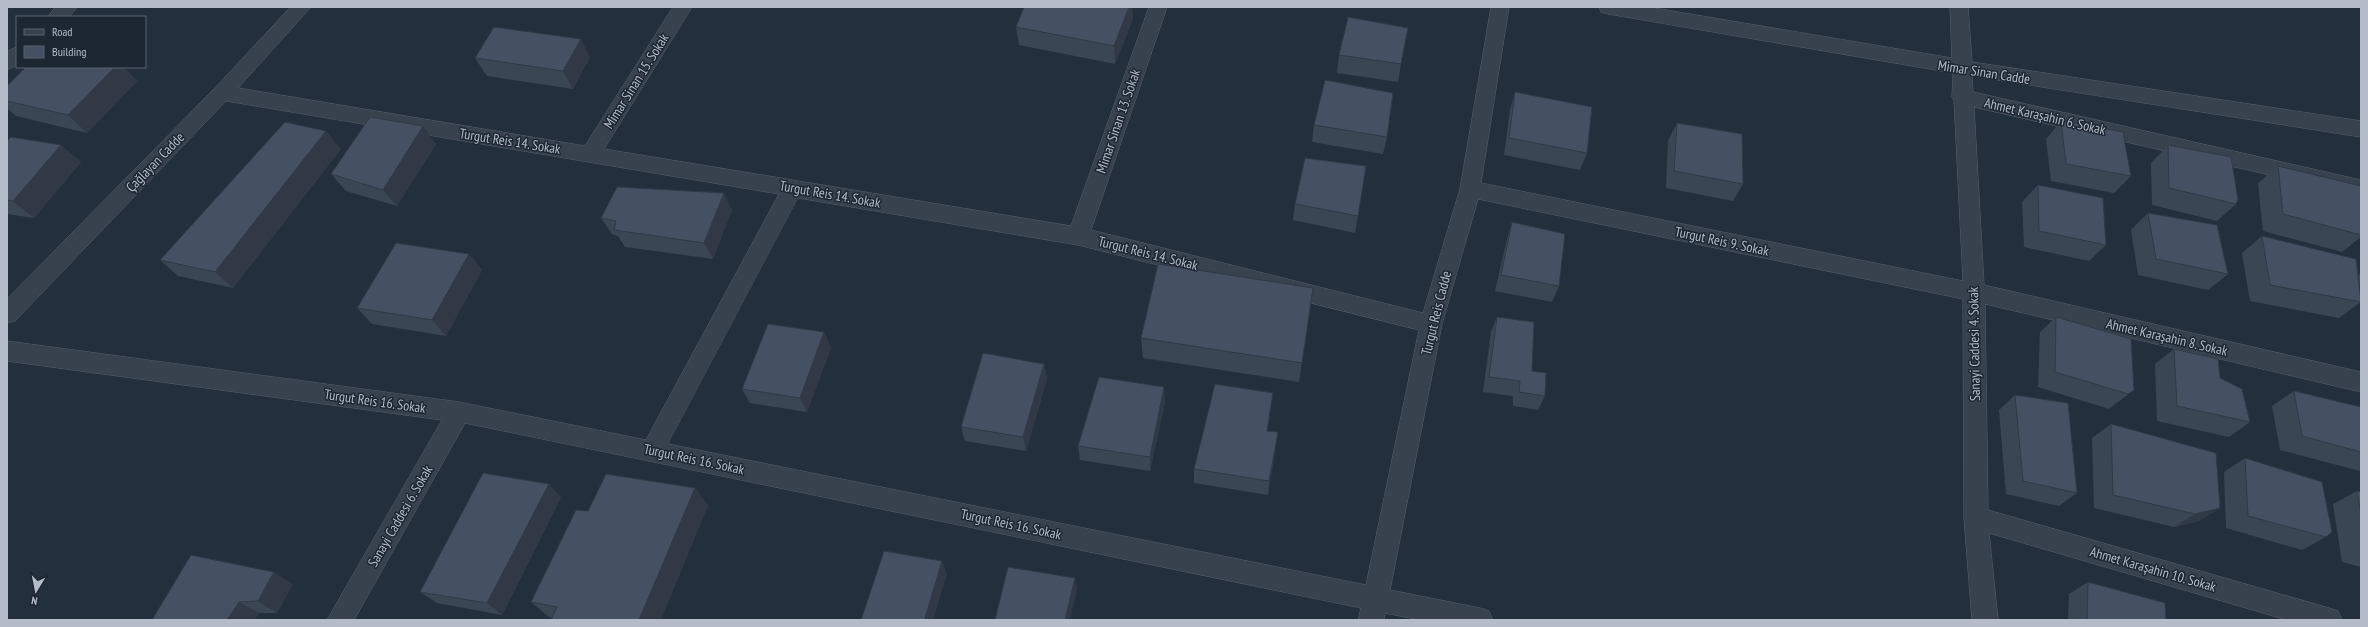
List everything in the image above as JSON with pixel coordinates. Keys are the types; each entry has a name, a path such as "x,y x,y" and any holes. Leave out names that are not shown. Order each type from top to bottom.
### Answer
{"street":[{"path":"58,16 68,7"},
{"name":"Çağlayan Cadde","path":"7,314 222,93 302,7"},
{"name":"Mimar Sinan 15. Sokak","path":"590,154 682,7"},
{"name":"Mimar Sinan 13. Sokak","path":"1078,236 1158,7"},
{"name":"Turgut Reis Cadde","path":"1373,609 1432,324 1470,189 1500,7"},
{"name":"Mimar Sinan Cadde","path":"1608,7 1961,68 2226,110 2361,129"},
{"name":"Sanayi Caddesi 4. Sokak","path":"1959,7 1962,97 1974,292 1976,518 1986,620"},
{"path":"7,63 16,55"},
{"name":"Turgut Reis 14. Sokak","path":"222,93 1078,236 1432,324"},
{"name":"Ahmet Karaşahin 6. Sokak","path":"1962,97 2361,188"},
{"path":"653,450 793,188"},
{"name":"Turgut Reis 9. Sokak","path":"1470,189 1974,292"},
{"name":"Ahmet Karaşahin 8. Sokak","path":"1974,292 2361,382"},
{"name":"Turgut Reis 16. Sokak","path":"7,351 459,412 653,450 1373,609 1480,620"},
{"name":"Sanayi Caddesi 6. Sokak","path":"340,620 459,412"},
{"name":"Ahmet Karaşahin 10. Sokak","path":"1976,518 2329,620"}],"building":[{"path":"1024,7 1129,7 1114,46 1016,27"},
{"path":"1348,17 1408,28 1401,64 1339,55"},
{"path":"494,27 581,39 563,71 475,58"},
{"path":"25,68 114,68 68,115 7,101 7,86"},
{"path":"1325,80 1393,93 1387,137 1314,125"},
{"path":"1515,92 1592,107 1587,153 1509,138"},
{"path":"370,117 423,126 383,190 331,174"},
{"path":"2061,121 2123,132 2131,176 2066,164"},
{"path":"285,122 326,131 215,272 160,260"},
{"path":"1677,123 1742,134 1743,184 1674,171"},
{"path":"11,137 61,145 13,201 7,200 7,141"},
{"path":"2168,145 2231,157 2238,199 2236,204 2169,188"},
{"path":"1305,158 1366,166 1358,216 1295,204"},
{"path":"2278,166 2361,186 2361,235 2283,214"},
{"path":"2038,185 2103,198 2106,245 2039,231"},
{"path":"617,187 724,193 704,243 614,230 616,221 601,218"},
{"path":"2148,213 2217,225 2228,274 2156,259"},
{"path":"1512,222 1565,234 1559,286 1501,275"},
{"path":"2262,236 2356,259 2361,302 2270,285"},
{"path":"396,243 469,254 432,320 357,308"},
{"path":"1158,264 1313,288 1302,363 1141,338"},
{"path":"1497,317 1534,322 1532,371 1546,373 1545,396 1519,392 1520,381 1489,377"},
{"path":"2056,317 2131,339 2134,390 2128,394 2055,372"},
{"path":"768,324 824,332 800,398 742,389"},
{"path":"2174,349 2218,359 2220,378 2242,389 2250,422 2177,406"},
{"path":"983,353 1044,364 1023,437 961,427"},
{"path":"1099,377 1164,387 1150,457 1078,446"},
{"path":"1215,384 1273,393 1267,431 1278,432 1269,481 1194,469"},
{"path":"2294,391 2361,407 2361,452 2302,436"},
{"path":"2015,395 2068,403 2077,493 2023,481"},
{"path":"2111,424 2216,453 2220,508 2195,514 2113,495"},
{"path":"2245,458 2322,482 2332,532 2326,537 2248,516"},
{"path":"483,473 549,484 487,603 420,592"},
{"path":"606,474 695,488 639,620 551,620 557,607 531,602 576,510 588,511"},
{"path":"2357,491 2361,492 2361,515"},
{"path":"884,551 942,561 925,618 928,620 861,620"},
{"path":"191,555 274,572 258,601 239,602 227,620 152,620"},
{"path":"1008,567 1075,578 1065,620 995,620"},
{"path":"2088,582 2165,603 2166,620 2087,620"}]}
